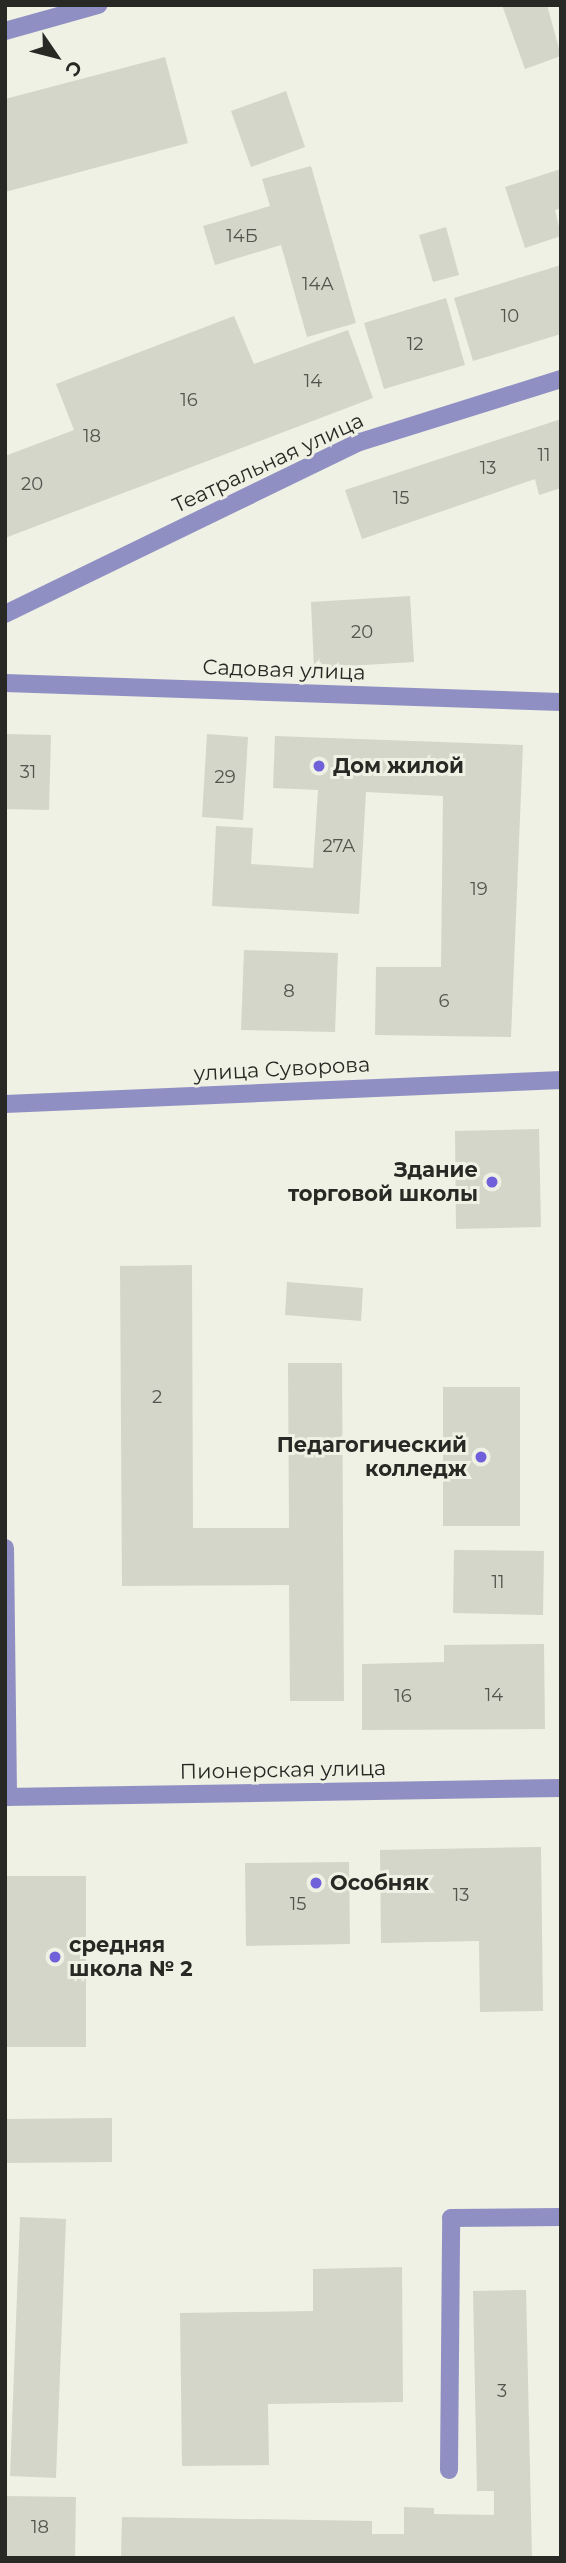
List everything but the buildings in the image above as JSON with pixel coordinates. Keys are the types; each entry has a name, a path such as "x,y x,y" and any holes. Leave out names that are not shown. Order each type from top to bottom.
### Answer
{"street":[{"path":"5,31 98,5"},
{"name":"Театральная улица","path":"5,614 360,442 561,379"},
{"name":"Садовая улица","path":"5,682 561,702"},
{"name":"улица Суворова","path":"5,1104 561,1080"},
{"path":"5,1548 7,1797"},
{"name":"Пионерская улица","path":"7,1797 561,1788"},
{"path":"449,2470 451,2218 561,2217"}],"place":[{"name":"Дом жилой","path":"319,766"},
{"name":"Здание торговой школы","path":"492,1182"},
{"name":"Педагогический колледж","path":"481,1457"},
{"name":"Особняк","path":"316,1883"},
{"name":"средняя школа № 2","path":"55,1957"}]}
